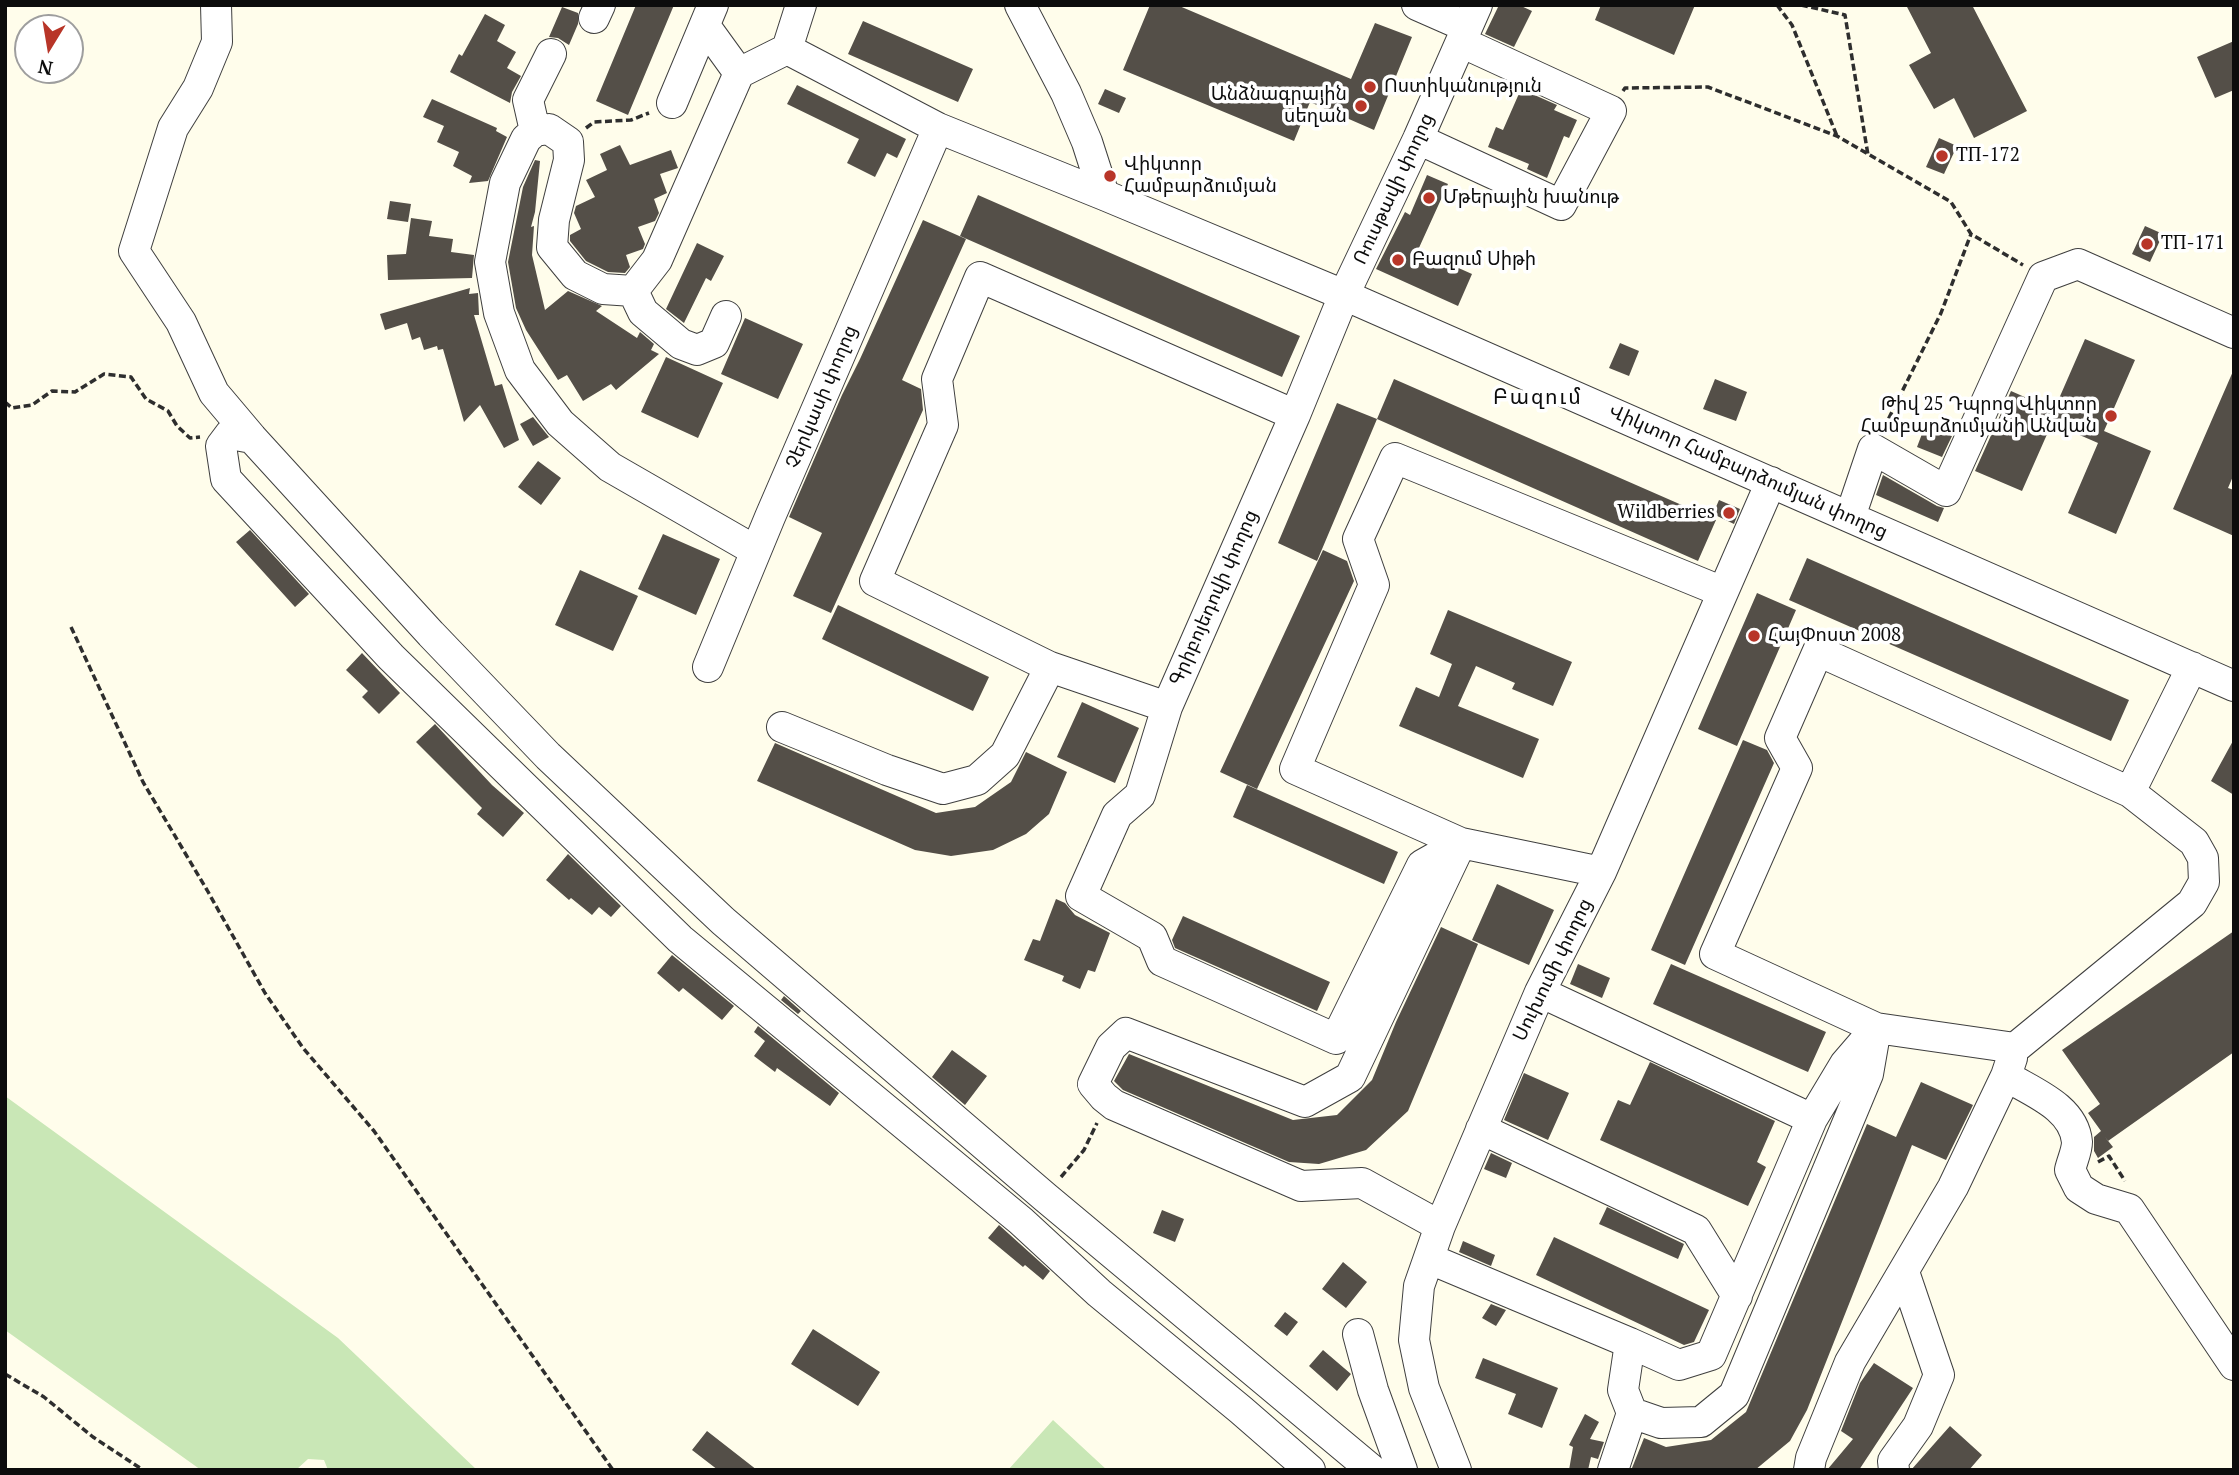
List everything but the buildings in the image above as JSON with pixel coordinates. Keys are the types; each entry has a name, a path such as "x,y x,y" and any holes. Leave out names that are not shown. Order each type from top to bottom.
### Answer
{"street":[{"path":"216,5 217,43 198,88 173,128 134,251 181,322 214,393 430,634 558,765 723,921 1045,1197 1372,1470"},
{"path":"633,291 657,260 739,73 787,49 802,5"},
{"path":"1020,5 1066,93 1087,142 1104,195"},
{"path":"1417,5 1468,25 1611,111 1560,205 1418,138"},
{"path":"709,16 739,73"},
{"path":"672,103 709,16"},
{"name":"Ռուսթավի փողոց","path":"1344,295 1468,25"},
{"name":"Վիկտոր Համբարձումյան փողոց","path":"787,49 938,128 1344,295 2234,685"},
{"path":"535,131 528,100 551,54"},
{"name":"Չերկասի փողոց","path":"708,667 938,128"},
{"path":"633,291 603,289 575,275 552,247 554,220 569,160 568,142 549,129 535,131 526,139 505,183 490,262 499,313 520,370 560,423 610,467 756,551"},
{"path":"1850,517 1873,449 1946,491 2043,277 2078,264 2234,333"},
{"path":"1167,707 1050,667 875,582 943,425 937,379 980,277 1295,415"},
{"path":"633,291 643,312 681,344 697,350 714,343 726,316"},
{"name":"Գրիբոյեդովի փողոց","path":"1344,295 1295,415 1167,707 1140,795 1117,815 1081,896 1152,937 1162,961 1336,1039 1422,865 1461,842"},
{"path":"252,438 230,433 221,446 226,479 391,657 680,939 1021,1221 1099,1293 1241,1409 1310,1470"},
{"path":"1601,873 1461,842 1295,769 1374,585 1358,539 1395,458 1723,592"},
{"name":"Սուխումի փողոց","path":"1456,1470 1424,1388 1414,1340 1419,1286 1440,1226 1480,1129 1540,992 1601,873 1770,482"},
{"path":"1809,1470 1811,1458 1850,1362 1905,1272 1952,1187 2006,1076 2015,1048 2192,903 2204,882 2203,858 2194,842 2130,792 1818,652 1780,738 1797,768 1715,954 1876,1028 2015,1048"},
{"path":"782,727 887,770 943,789 977,779 1005,755 1050,667"},
{"path":"2130,792 2192,667"},
{"path":"1440,1226 1362,1183 1301,1186 1114,1105 1093,1084 1111,1047 1126,1033 1305,1102 1350,1077 1461,842"},
{"path":"1540,992 1812,1119"},
{"path":"1430,1259 1679,1365 1711,1355 1812,1119 1845,1064 1876,1028"},
{"path":"1632,1413 1661,1423 1701,1422 1734,1395 1868,1074 1876,1028"},
{"path":"2006,1076 2053,1104 2071,1122 2077,1144 2070,1170 2079,1188 2096,1199 2129,1209 2234,1365"},
{"path":"1480,1129 1696,1230 1737,1296"},
{"path":"1894,1470 1893,1461 1918,1426 1939,1375 1905,1272"},
{"path":"1358,1334 1373,1390 1402,1470"},
{"path":"1613,1470 1632,1413 1623,1390 1630,1343"}],"path":[{"path":"1777,5 1792,25 1837,136"},
{"path":"1801,5 1845,15 1869,156"},
{"path":"1611,111 1625,88 1708,87 1837,136 1951,202 1971,234 2043,277"},
{"path":"568,142 594,122 631,120 672,103"},
{"path":"1873,449 1941,313 1971,234"},
{"path":"5,402 12,408 32,405 52,391 75,392 104,374 131,377 146,399 168,411 177,426 190,438 201,437 221,446"},
{"path":"71,627 142,782 265,993 303,1048 374,1131 613,1470"},
{"path":"1045,1197 1084,1150 1098,1123"},
{"path":"5,1374 44,1397 93,1437 143,1470"}],"green space":[{"path":"5,1096 338,1338 477,1470 328,1470 324,1460 308,1459 296,1470 201,1470 5,1330"},
{"path":"1053,1420 1107,1470 1008,1470"}],"place":[{"name":"Ոստիկանություն","path":"1370,87"},
{"name":"Անձնագրային սեղան","path":"1361,106"},
{"name":"ТП-172","path":"1942,156"},
{"name":"Վիկտոր Համբարձումյան","path":"1110,176"},
{"name":"Մթերային խանութ","path":"1429,198"},
{"name":"ТП-171","path":"2147,244"},
{"name":"Բազում Սիթի","path":"1398,260"},
{"name":"Թիվ 25 Դպրոց Վիկտոր Համբարձումյանի Անվան","path":"2111,416"},
{"name":"Wildberries","path":"1729,513"},
{"name":"ՀայՓոստ 2008","path":"1754,636"}],"district":[{"name":"Բազում","path":"1538,398"}]}
